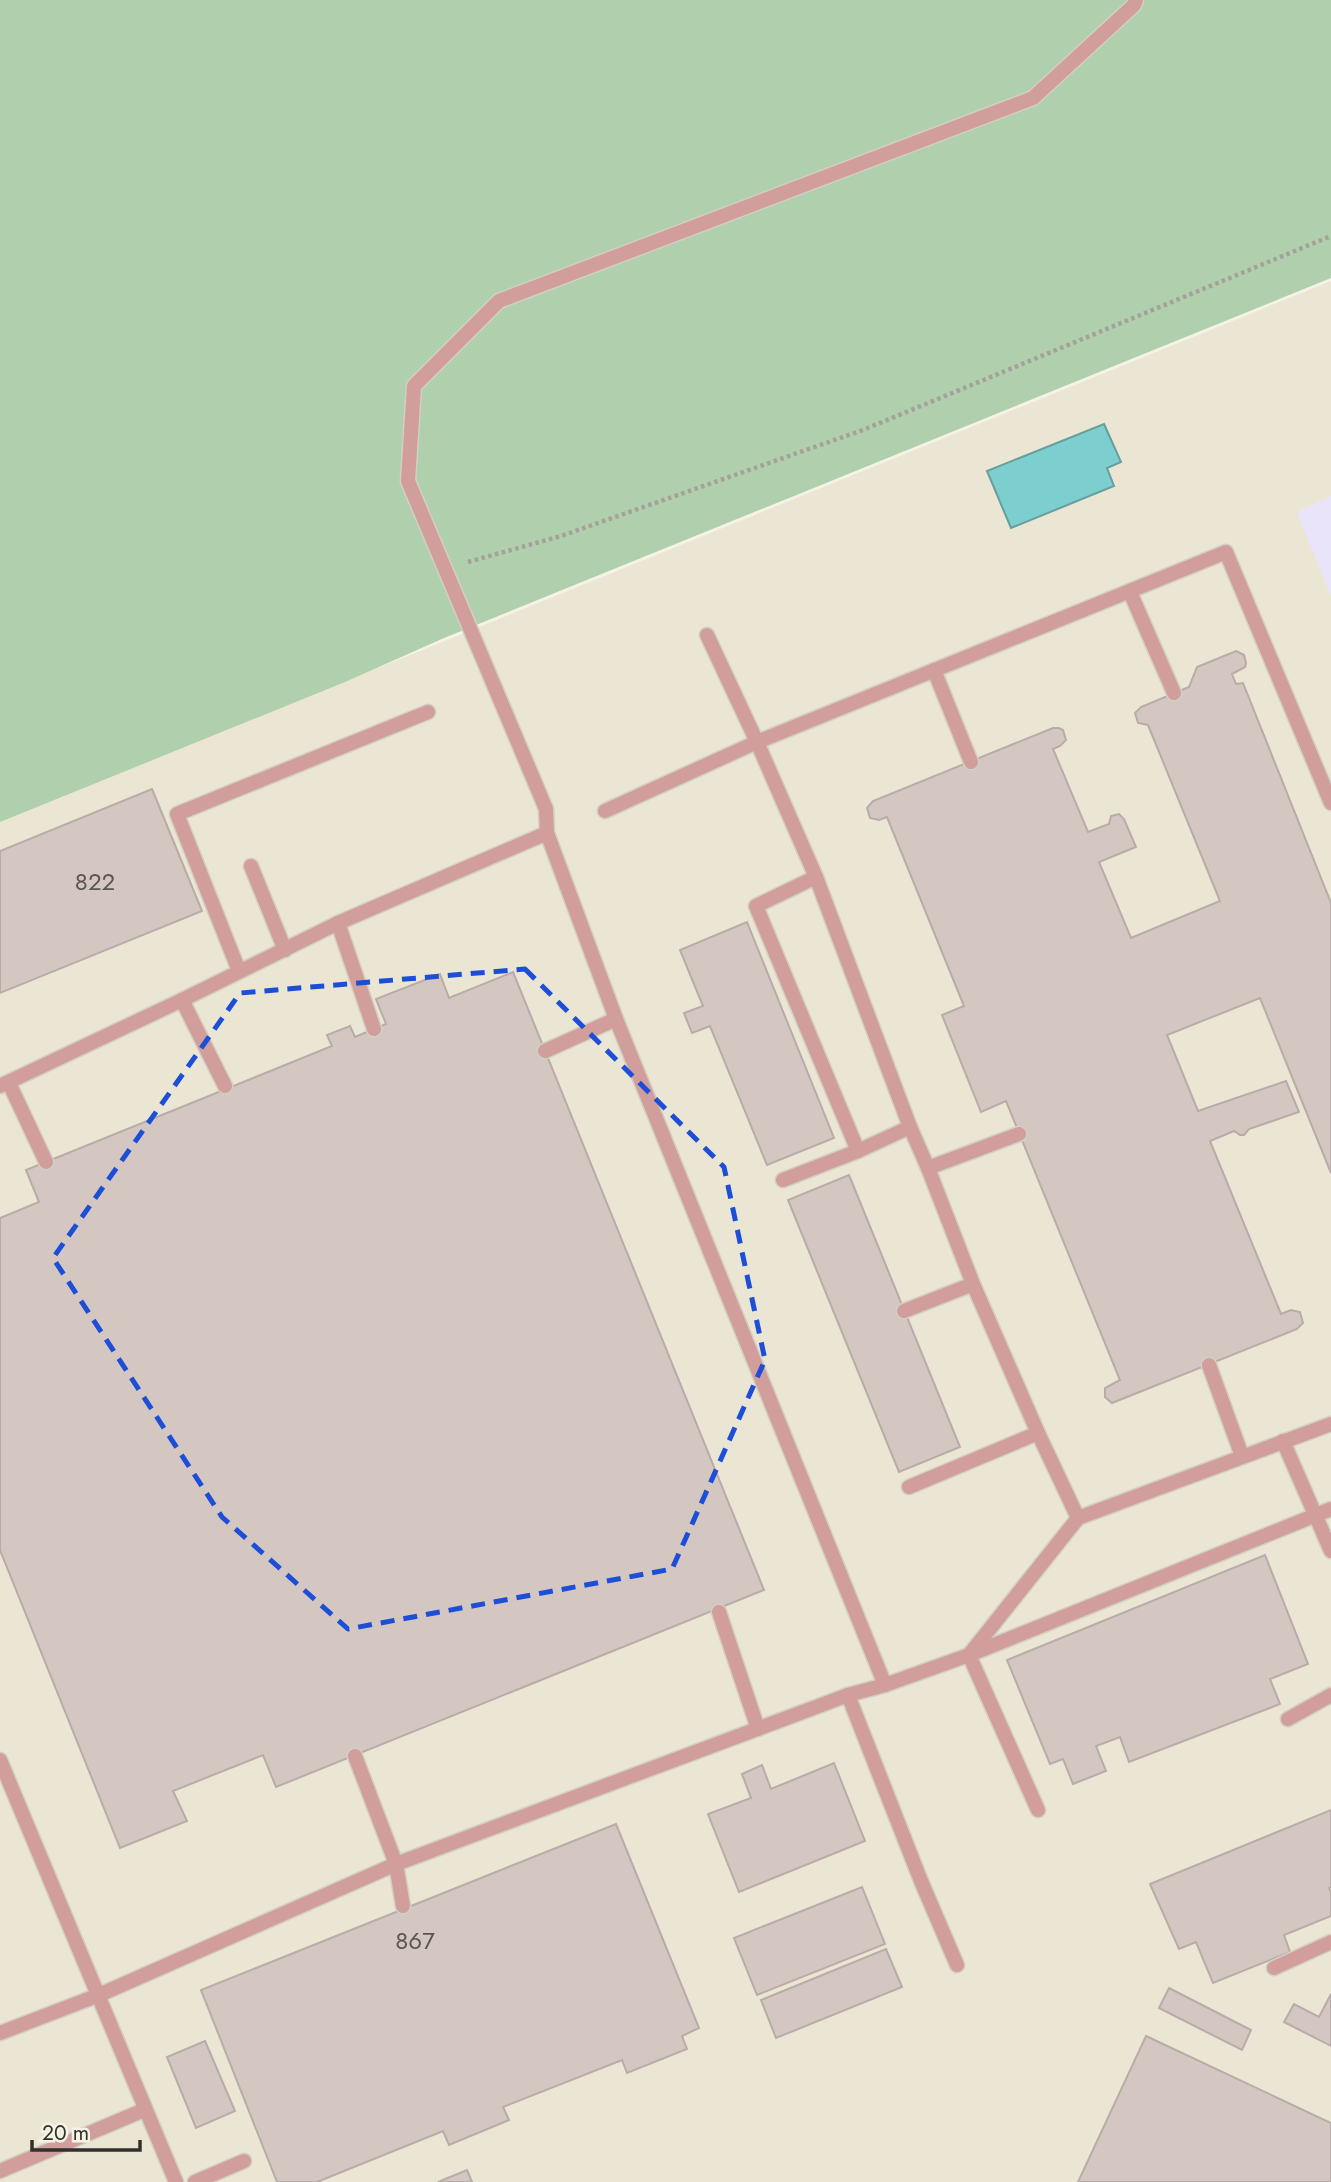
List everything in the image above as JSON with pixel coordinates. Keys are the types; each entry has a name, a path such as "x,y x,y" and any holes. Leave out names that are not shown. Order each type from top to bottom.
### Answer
{"lane":[{"path":"886,1685 616,1019 547,833 547,809 408,481 414,386 499,301 1033,98 1134,5 1136,0"},
{"path":"605,811 757,742 1226,552 1331,803"},
{"path":"1130,592 1174,693"},
{"path":"707,635 816,877 910,1127 973,1284 1078,1518"},
{"path":"934,670 971,762"},
{"path":"239,971 177,814 428,712"},
{"path":"46,1162 5,1084 338,923 547,833"},
{"path":"251,866 285,950"},
{"path":"816,877 756,906 859,1151"},
{"path":"338,923 374,1029"},
{"path":"182,1000 225,1086"},
{"path":"545,1051 616,1019"},
{"path":"783,1180 859,1151 910,1127"},
{"path":"928,1168 1019,1133"},
{"path":"904,1311 973,1284"},
{"path":"1209,1365 1242,1457"},
{"path":"969,1655 1078,1518 1331,1424"},
{"path":"909,1487 1038,1433"},
{"path":"1283,1441 1331,1551"},
{"path":"0,2033 99,1995 396,1864 848,1695 886,1685 969,1655 1331,1509"},
{"path":"719,1612 758,1729"},
{"path":"969,1655 1038,1810"},
{"path":"848,1695 957,1965"},
{"path":"1288,1720 1331,1695"},
{"path":"355,1756 396,1864 403,1906"},
{"path":"0,1760 176,2182"},
{"path":"0,1805 15,1799"},
{"path":"1274,1968 1331,1942"},
{"path":"0,2171 144,2110"},
{"path":"195,2182 244,2161"}],"path":[{"path":"444,569 561,536 863,430 1331,236"}],"highlighted area":[{"path":"525,969 724,1167 765,1360 672,1569 348,1629 222,1517 53,1258 240,993"}],"shaded area":[{"path":"0,0 378,668 1331,281 1331,496 1297,512 1331,596 1331,2182 0,2182"},
{"path":"1331,496 1331,596 1296,512"}],"green space":[{"path":"0,0 1331,0 1331,278 444,638 345,682 0,822"}],"water":[{"path":"1104,424 1121,462 1107,468 1114,486 1011,528 987,471"}],"building":[{"path":"1236,651 1244,655 1246,663 1245,667 1232,674 1236,684 1243,683 1331,903 1331,1173 1260,998 1167,1035 1198,1111 1286,1081 1299,1112 1249,1129 1244,1135 1234,1131 1210,1141 1281,1314 1291,1310 1300,1312 1303,1323 1297,1329 1112,1403 1105,1397 1105,1388 1120,1380 1006,1101 981,1112 942,1015 964,1006 887,817 879,820 870,818 867,808 873,801 1053,728 1059,728 1063,730 1066,740 1053,749 1088,832 1109,824 1111,816 1119,814 1124,819 1136,847 1099,862 1131,938 1220,901 1148,725 1138,723 1135,713 1141,707 1189,687 1197,667"},
{"path":"152,789 202,911 0,993 0,851"},
{"path":"747,922 834,1138 767,1165 710,1026 692,1033 684,1013 703,1006 680,950"},
{"path":"513,972 764,1590 276,1787 263,1755 173,1791 187,1821 120,1848 0,1550 0,1218 39,1202 26,1170 332,1046 327,1035 350,1026 355,1037 386,1024 376,999 440,974 449,998"},
{"path":"849,1175 960,1447 899,1472 788,1200"},
{"path":"1265,1555 1308,1664 1270,1679 1280,1704 1129,1762 1120,1737 1096,1746 1106,1771 1073,1784 1063,1759 1050,1764 1007,1660"},
{"path":"834,1763 865,1841 739,1892 708,1814 751,1798 742,1774 762,1765 771,1789"},
{"path":"1331,1810 1331,1916 1284,1935 1290,1952 1213,1983 1196,1942 1179,1949 1150,1884"},
{"path":"616,1824 699,2028 682,2036 687,2049 627,2073 622,2060 503,2107 509,2120 449,2145 443,2131 317,2182 277,2182 201,1990"},
{"path":"862,1887 885,1944 757,1995 734,1938"},
{"path":"886,1949 902,1987 776,2038 761,2000"},
{"path":"1169,1988 1251,2030 1242,2050 1159,2008"},
{"path":"1331,1994 1331,2046 1284,2022 1294,2004 1319,2017"},
{"path":"1146,2036 1331,2123 1331,2182 1078,2182"},
{"path":"205,2041 235,2111 196,2128 167,2057"},
{"path":"467,2170 472,2182 438,2182"}]}
